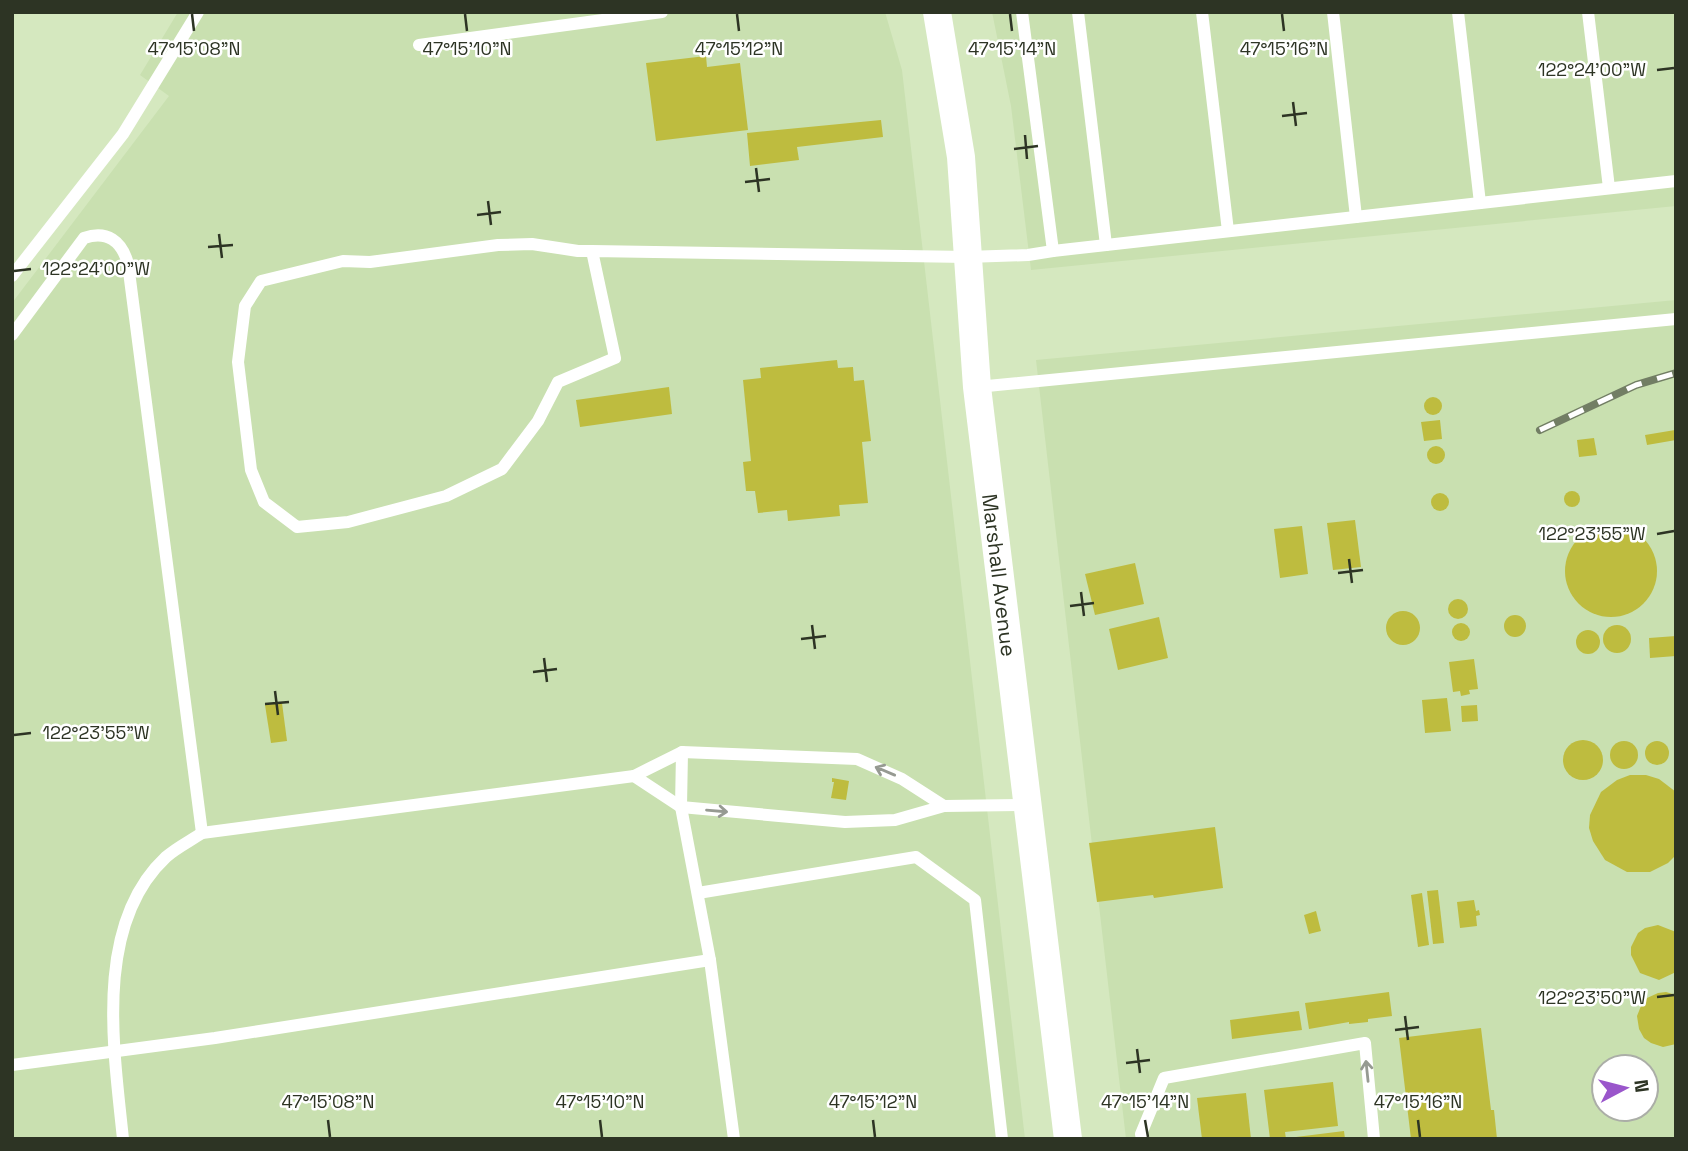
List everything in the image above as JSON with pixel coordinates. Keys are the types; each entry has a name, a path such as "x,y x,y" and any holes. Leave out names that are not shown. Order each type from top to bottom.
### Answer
{"street":[{"name":"Marshall Avenue","path":"937,12 961,158 977,387 1068,1139"}],"lane":[{"path":"12,276 123,134 198,12"},
{"path":"419,45 663,12"},
{"path":"1022,12 1053,251"},
{"path":"1078,12 1106,245"},
{"path":"1202,12 1228,231"},
{"path":"1333,12 1356,217"},
{"path":"1458,12 1480,203"},
{"path":"1588,12 1608,188"},
{"path":"592,250 615,358 558,382 538,421 502,469 446,496 348,522 297,527 264,502 251,470 238,362 245,306 261,281 343,261 370,262 498,245 532,244 578,251 592,250 967,257 1028,255 1676,181"},
{"path":"12,335 84,238 96,234 113,239 125,251 202,834"},
{"path":"977,387 1676,320"},
{"path":"123,1139 114,1051 118,944 132,906 150,875 167,856 202,834 634,776 682,752 857,759 902,779 944,806"},
{"path":"682,752 681,807 710,960 734,1139"},
{"path":"634,776 681,807 845,822 895,820 944,806 1028,805"},
{"path":"698,893 916,857 975,900 1002,1139"},
{"path":"12,1065 229,1036 710,960"},
{"path":"1142,1139 1141,1134 1164,1078 1365,1043 1374,1139"}],"shaded area":[{"path":"178,12 885,12 902,70 1025,1139 12,1139 12,303 169,96 140,75"},
{"path":"992,12 1676,12 1676,206 1031,270 1011,106"},
{"path":"1676,300 1676,1139 1126,1139 1036,360"}],"building":[{"path":"706,56 707,67 740,63 748,130 656,141 646,63"},
{"path":"881,120 883,137 797,147 799,160 750,166 747,133"},
{"path":"837,360 838,368 853,367 854,381 864,380 871,441 862,442 868,503 839,505 840,516 788,521 787,510 758,513 755,491 746,491 743,462 751,461 743,380 761,378 760,368"},
{"path":"669,387 672,414 580,427 576,400"},
{"path":"1433,397 1439,400 1442,406 1439,412 1433,415 1427,412 1424,406 1427,400"},
{"path":"1440,420 1442,439 1424,441 1421,422"},
{"path":"1675,430 1676,440 1647,445 1645,435"},
{"path":"1594,438 1597,455 1579,457 1577,440"},
{"path":"1436,446 1442,449 1445,455 1442,461 1436,464 1430,461 1427,455 1430,449"},
{"path":"1572,491 1578,493 1578,505 1572,507 1566,505 1564,499 1566,493"},
{"path":"1440,493 1446,496 1449,502 1446,508 1440,511 1434,508 1431,502 1434,496"},
{"path":"1355,520 1361,567 1333,570 1327,523"},
{"path":"1611,525 1629,529 1643,539 1653,553 1657,571 1653,589 1643,603 1629,613 1611,617 1593,613 1579,603 1569,589 1565,571 1569,553 1579,539 1593,529"},
{"path":"1302,526 1308,574 1280,578 1274,529"},
{"path":"1135,563 1144,604 1095,615 1085,574"},
{"path":"1454,599 1462,599 1468,609 1462,619 1454,619 1448,613 1448,605"},
{"path":"1403,611 1415,616 1420,628 1415,640 1403,645 1391,640 1386,628 1391,616"},
{"path":"1515,615 1523,618 1526,626 1523,634 1515,637 1507,634 1504,626 1507,618"},
{"path":"1159,617 1168,658 1118,670 1109,629"},
{"path":"1457,623 1465,623 1470,632 1468,639 1457,641 1452,636 1452,628"},
{"path":"1617,625 1627,629 1631,639 1627,649 1617,653 1607,649 1603,639 1607,629"},
{"path":"1588,630 1597,633 1600,642 1597,651 1588,654 1579,651 1576,642 1579,633"},
{"path":"1676,636 1676,656 1650,658 1649,638"},
{"path":"1474,659 1478,689 1469,690 1470,694 1461,696 1460,691 1453,692 1449,662"},
{"path":"1447,698 1451,731 1425,733 1422,700"},
{"path":"282,703 287,741 271,743 265,705"},
{"path":"1477,705 1478,721 1462,722 1461,706"},
{"path":"1583,740 1597,746 1603,760 1597,774 1583,780 1569,774 1563,760 1569,746"},
{"path":"1624,741 1634,745 1638,755 1634,765 1624,769 1614,765 1610,755 1614,745"},
{"path":"1657,741 1666,744 1669,753 1666,762 1657,765 1648,762 1645,753 1648,744"},
{"path":"1630,775 1646,775 1659,779 1676,792 1676,855 1668,863 1650,872 1627,872 1605,860 1593,841 1589,828 1590,815 1601,792 1617,780"},
{"path":"832,778 849,781 846,800 831,798 834,782"},
{"path":"1215,827 1223,888 1154,898 1153,895 1097,902 1089,843"},
{"path":"1438,890 1444,943 1433,944 1427,891"},
{"path":"1422,893 1429,945 1418,947 1411,895"},
{"path":"1474,900 1476,911 1479,910 1480,915 1476,916 1477,926 1460,928 1457,902"},
{"path":"1316,911 1321,931 1309,934 1304,915"},
{"path":"1658,925 1676,932 1676,972 1659,980 1640,973 1631,955 1631,947 1638,933"},
{"path":"1389,992 1392,1016 1368,1019 1368,1022 1349,1022 1309,1029 1305,1003"},
{"path":"1666,992 1676,995 1676,1044 1663,1047 1644,1038 1637,1016 1647,998"},
{"path":"1299,1011 1302,1030 1232,1039 1230,1020"},
{"path":"1481,1028 1497,1139 1411,1139 1399,1038"},
{"path":"1333,1082 1338,1126 1285,1132 1286,1139 1270,1139 1264,1090"},
{"path":"1246,1093 1251,1139 1202,1139 1197,1098"},
{"path":"1344,1131 1345,1139 1296,1139 1296,1137"}],"railway":[{"path":"1540,430 1636,385 1676,373"}]}
